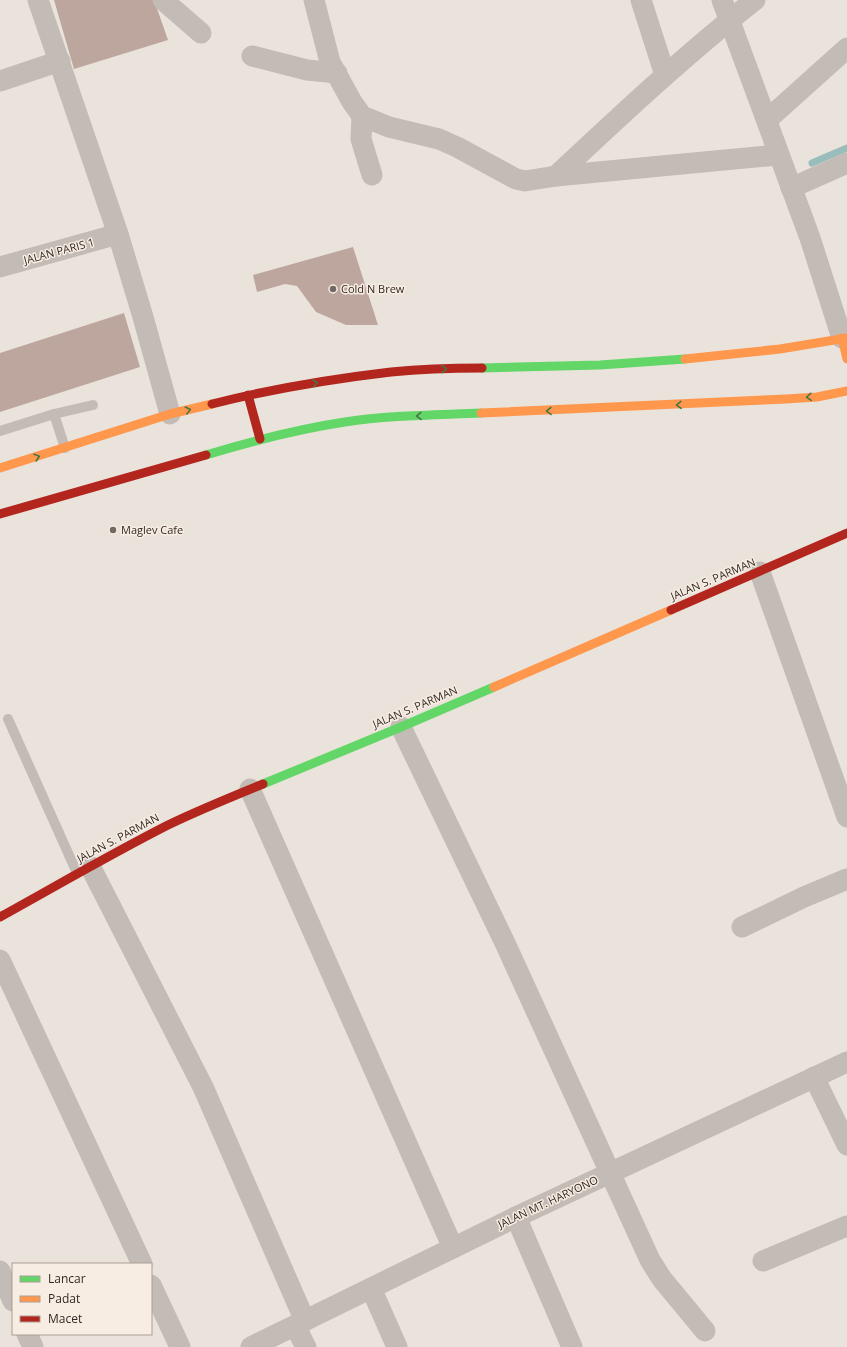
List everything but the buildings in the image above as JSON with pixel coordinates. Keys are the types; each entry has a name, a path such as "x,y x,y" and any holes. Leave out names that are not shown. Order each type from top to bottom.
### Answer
{"street":[{"path":"38,0 118,234 170,414"},
{"path":"163,0 201,33"},
{"path":"314,0 330,62 352,102 362,116 388,127 439,139 516,179 525,181 556,176 778,155"},
{"path":"641,0 665,75"},
{"path":"722,0 767,120 778,155 810,238 844,338 847,360"},
{"path":"556,176 665,75 729,20 755,0"},
{"path":"767,120 847,48"},
{"path":"252,56 306,70 337,73"},
{"path":"0,81 60,61"},
{"path":"362,116 361,139 372,175"},
{"path":"792,188 847,163"},
{"name":"JALAN PARIS 1","path":"0,267 118,234"},
{"path":"0,468 170,414 248,395 333,380 393,372 600,364 685,359 780,349 844,338"},
{"path":"0,514 260,439 345,422 382,418 786,399 817,397 847,391"},
{"path":"248,395 260,439"},
{"name":"JALAN S. PARMAN","path":"0,916 168,825 250,789 401,727 847,533"},
{"path":"760,572 847,817"},
{"path":"401,727 508,950 650,1260 662,1279 705,1331"},
{"path":"250,789 452,1248"},
{"path":"84,870 203,1087 300,1323 306,1347"},
{"path":"742,927 804,897 847,879"},
{"path":"0,960 142,1263"},
{"name":"JALAN MT. HARYONO","path":"251,1347 516,1217 847,1062"},
{"path":"814,1077 847,1145"},
{"path":"516,1217 572,1347"},
{"path":"763,1261 847,1226"},
{"path":"0,1271 12,1299"},
{"path":"152,1286 180,1347"},
{"path":"371,1288 397,1347"},
{"path":"27,1335 33,1347"}],"lane":[{"path":"0,431 54,414 93,405"},
{"path":"54,414 65,448"},
{"path":"8,720 84,870"}],"waterway":[{"path":"812,163 847,148"}],"traffic: fast":[{"path":"482,368 600,365 685,359"},
{"path":"206,455 275,436 345,422 396,417 481,413"},
{"path":"263,784 494,687"}],"traffic: slow":[{"path":"842,338 847,359"},
{"path":"685,359 780,349 847,338"},
{"path":"481,413 786,399 817,397 847,391"},
{"path":"0,468 170,414 212,404"},
{"path":"494,687 671,610"}],"traffic: jam":[{"path":"212,404 279,389 391,372 425,369 482,368"},
{"path":"248,395 260,439"},
{"path":"0,514 206,455"},
{"path":"671,610 847,533"},
{"path":"0,917 168,825 263,784"}],"place":[{"name":"Cold N Brew","path":"333,289"},
{"name":"Maglev Cafe","path":"113,530"}]}
